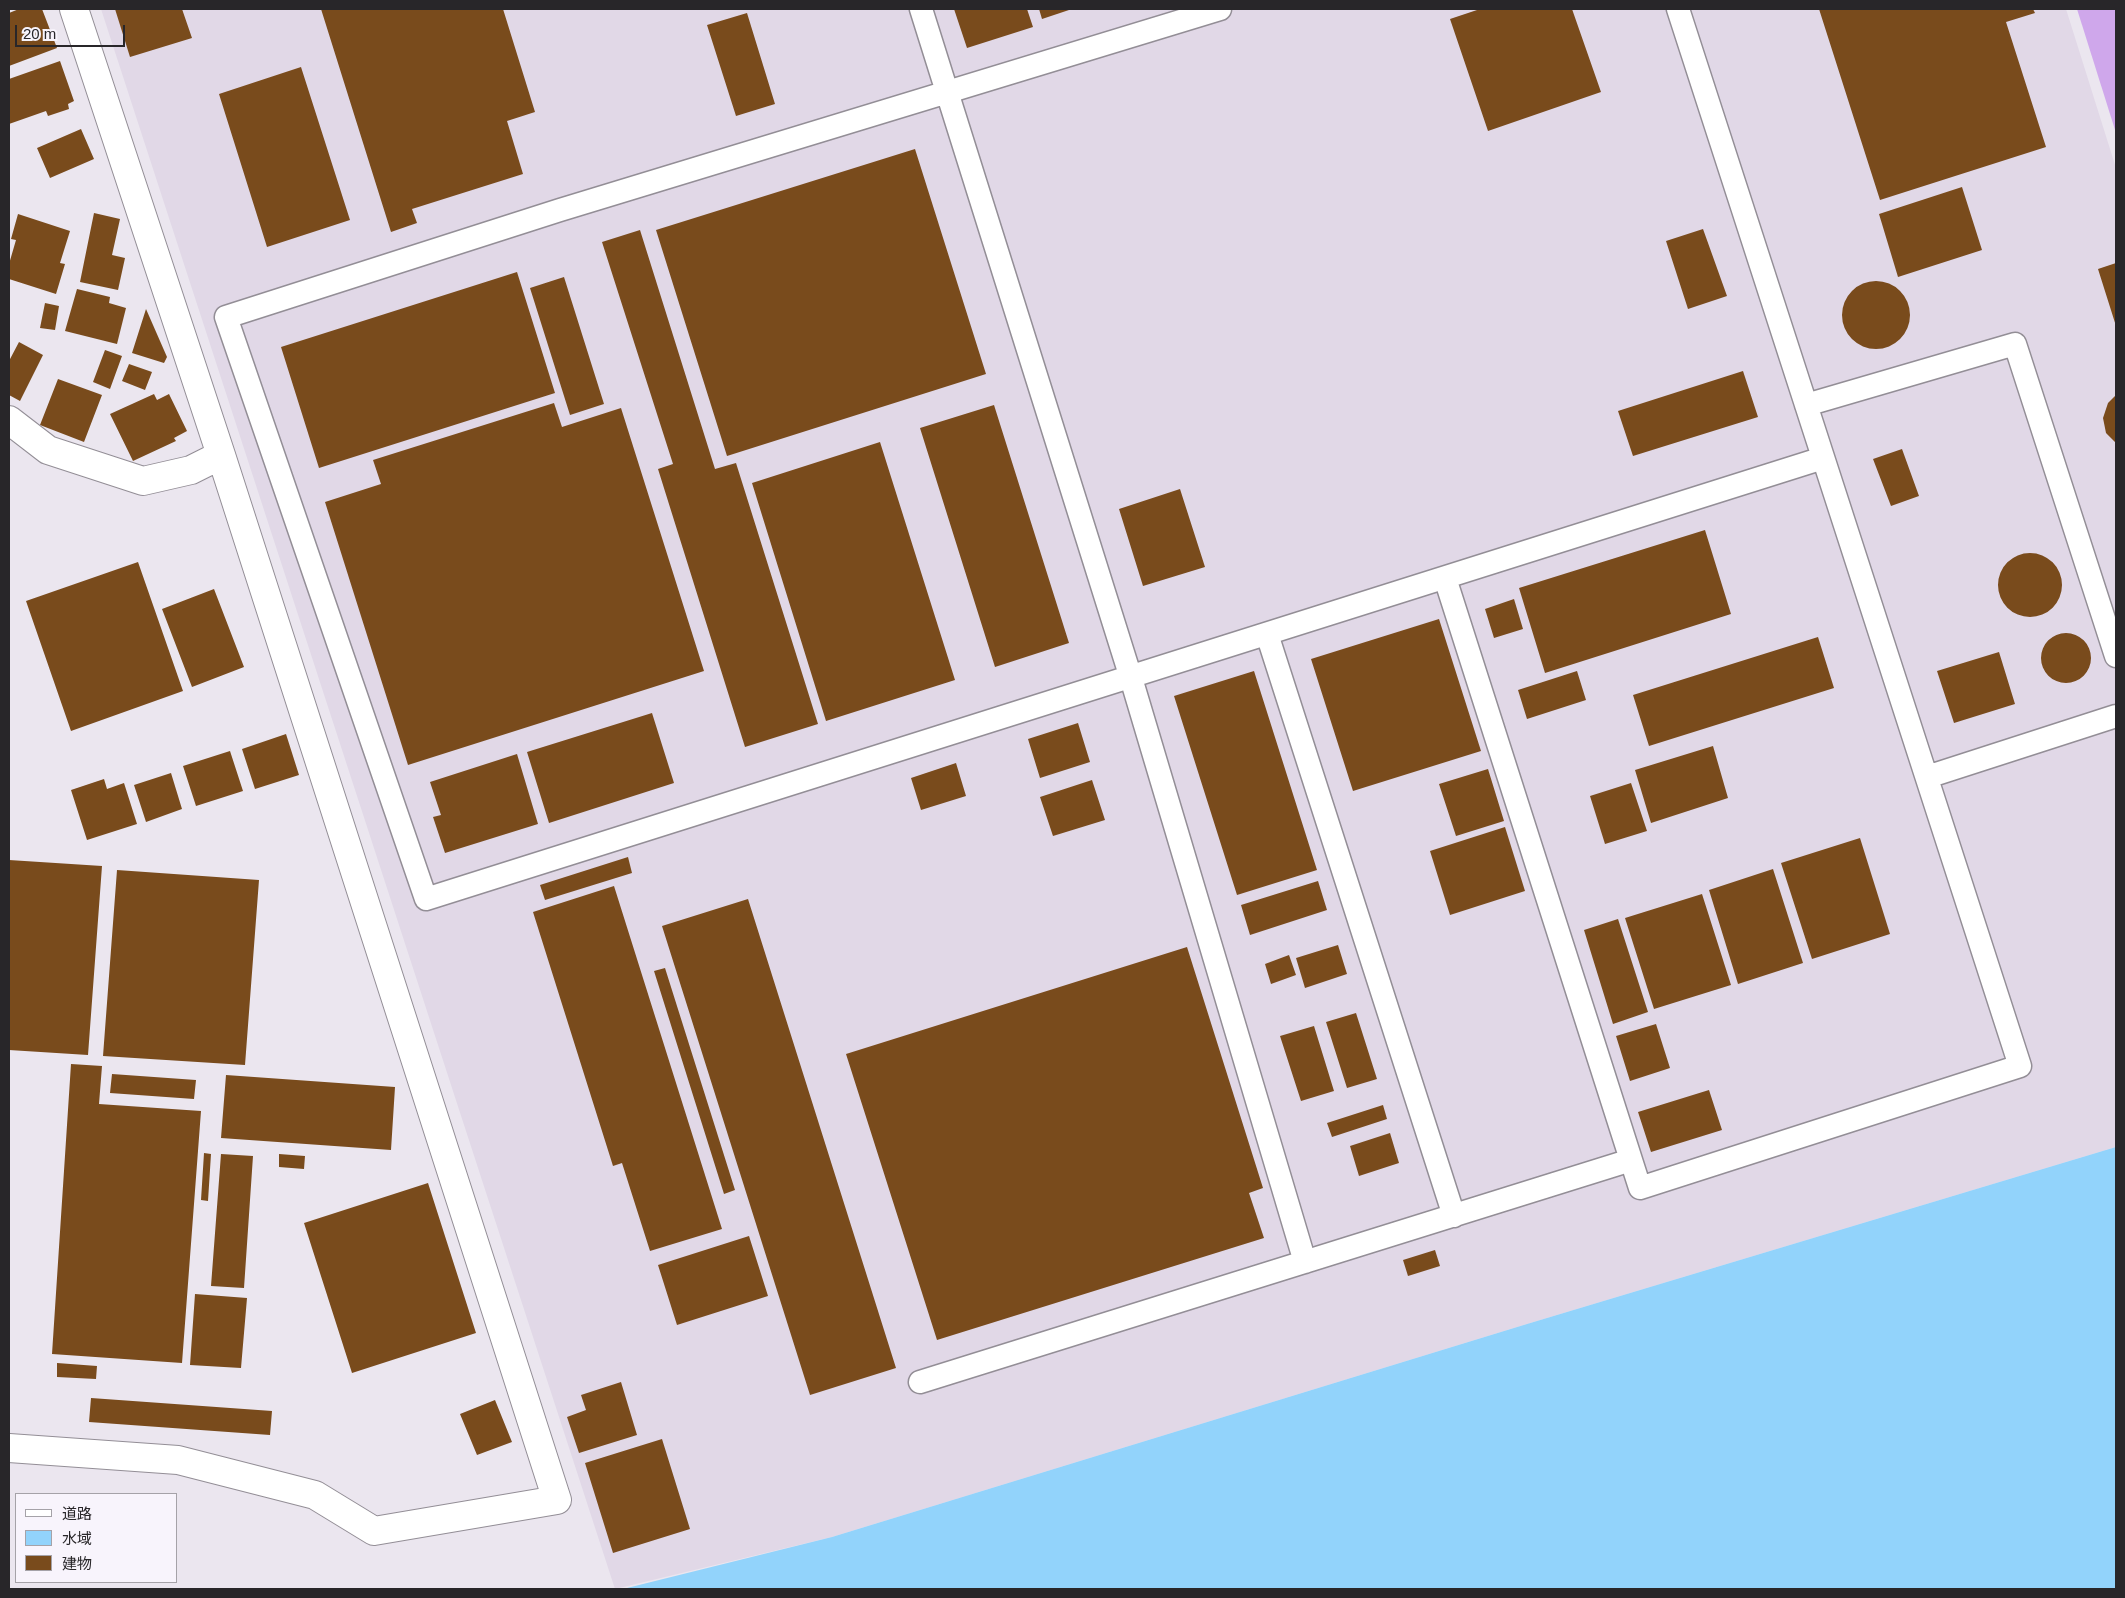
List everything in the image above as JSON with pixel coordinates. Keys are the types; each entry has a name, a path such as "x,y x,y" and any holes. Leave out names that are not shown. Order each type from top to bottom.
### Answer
{"street":[{"path":"9,1448 178,1460 315,1495 374,1531 557,1500 221,455 74,9"},
{"path":"9,420 48,450 143,481 191,470 221,455"}],"lane":[{"path":"921,9 1131,678 1304,1262"},
{"path":"1220,9 560,210 226,316 426,899 1823,458"},
{"path":"1445,578 1640,1188 2020,1066 1678,9"},
{"path":"1806,405 2015,344 2116,656"},
{"path":"1267,634 1454,1216"},
{"path":"1927,777 2116,716"},
{"path":"920,1382 1631,1160"}],"shaded area":[{"path":"101,9 2066,9 2116,168 2116,1147 1527,1324 832,1537 615,1589"},
{"path":"2077,9 2116,9 2116,133"}],"water":[{"path":"2116,1147 2116,1589 623,1589 832,1537 1527,1324"}],"building":[{"path":"19,9 42,9 57,48 9,66 9,13"},
{"path":"115,9 182,9 192,38 130,57"},
{"path":"321,9 503,9 535,112 507,121 523,174 412,209 417,223 391,232"},
{"path":"954,9 1027,9 1033,27 967,48"},
{"path":"1039,9 1072,9 1042,19"},
{"path":"1480,9 1572,9 1601,92 1488,131 1450,19"},
{"path":"1819,9 2033,9 2035,13 2006,22 2046,147 1880,200"},
{"path":"747,13 775,104 736,116 707,25"},
{"path":"60,61 74,101 68,104 69,109 48,116 46,111 9,124 9,79"},
{"path":"301,67 350,220 267,247 219,94"},
{"path":"81,129 94,159 50,178 37,148"},
{"path":"915,149 986,374 727,456 656,230"},
{"path":"1962,187 1982,250 1898,277 1879,214"},
{"path":"94,213 120,219 112,255 125,258 118,290 80,282"},
{"path":"18,214 70,231 60,263 65,264 56,294 9,279 9,264 16,240 11,239"},
{"path":"1703,229 1727,296 1688,309 1666,241"},
{"path":"640,230 715,469 736,463 818,724 745,747 658,469 673,464 602,242"},
{"path":"2116,263 2116,326 2098,269"},
{"path":"517,272 555,393 319,468 281,347"},
{"path":"564,277 604,404 570,415 530,288"},
{"path":"1869,281 1883,281 1895,286 1905,296 1910,308 1910,322 1905,334 1895,344 1883,349 1869,349 1857,344 1847,334 1842,322 1842,308 1847,296 1857,286"},
{"path":"77,289 110,297 109,303 126,308 117,344 65,331"},
{"path":"45,303 59,306 55,330 40,328"},
{"path":"146,309 167,357 164,363 132,353"},
{"path":"19,342 43,355 20,401 9,395 9,361"},
{"path":"105,350 122,356 110,389 93,382"},
{"path":"129,364 152,372 145,390 122,381"},
{"path":"1743,371 1758,417 1633,456 1618,411"},
{"path":"58,379 102,395 84,442 40,425"},
{"path":"154,394 157,400 169,394 187,431 174,438 176,441 133,461 110,414"},
{"path":"2116,395 2116,443 2106,433 2103,418 2108,403"},
{"path":"554,403 562,427 621,408 704,671 408,765 325,502 381,484 373,460"},
{"path":"994,405 1069,643 995,667 920,428"},
{"path":"880,442 955,680 826,721 752,483"},
{"path":"1902,449 1919,496 1891,506 1873,459"},
{"path":"1180,489 1205,567 1143,586 1119,509"},
{"path":"1705,530 1731,614 1545,673 1519,588"},
{"path":"2030,553 2048,558 2053,562 2057,567 2062,585 2057,603 2053,608 2048,612 2030,617 2012,612 2007,608 2003,603 1998,585 2003,567 2007,562 2012,558"},
{"path":"138,562 183,691 71,731 26,601"},
{"path":"214,589 244,667 192,687 162,609"},
{"path":"1514,599 1523,629 1494,638 1485,609"},
{"path":"1439,619 1481,751 1353,791 1311,659"},
{"path":"2061,633 2071,633 2084,640 2091,653 2091,663 2084,676 2071,683 2061,683 2052,679 2045,672 2041,663 2041,653 2045,644 2052,637"},
{"path":"1818,637 1834,688 1649,746 1633,695"},
{"path":"1999,652 2015,704 1954,723 1937,671"},
{"path":"1254,671 1317,870 1237,895 1174,696"},
{"path":"1577,671 1586,700 1527,719 1518,690"},
{"path":"652,713 674,783 549,823 527,752"},
{"path":"1078,723 1090,762 1040,778 1028,739"},
{"path":"286,734 299,775 255,789 242,749"},
{"path":"1713,746 1728,798 1651,823 1635,770"},
{"path":"230,751 243,791 196,806 183,766"},
{"path":"517,754 538,824 445,853 433,817 441,815 430,782"},
{"path":"956,763 966,796 921,810 911,778"},
{"path":"1488,769 1504,821 1456,836 1439,784"},
{"path":"171,773 182,809 146,822 134,785"},
{"path":"104,779 107,789 124,783 137,824 87,840 71,790"},
{"path":"1092,780 1105,820 1053,836 1040,797"},
{"path":"1631,783 1647,831 1605,844 1590,796"},
{"path":"1505,827 1525,891 1450,915 1430,851"},
{"path":"1860,838 1890,934 1812,959 1781,863"},
{"path":"628,857 632,873 545,900 540,885"},
{"path":"9,860 102,866 88,1055 9,1050"},
{"path":"1773,869 1803,963 1738,984 1709,890"},
{"path":"117,870 259,880 245,1065 103,1056"},
{"path":"1318,881 1327,910 1250,935 1241,905"},
{"path":"614,886 722,1229 650,1251 622,1163 613,1166 533,912"},
{"path":"1702,894 1731,985 1654,1009 1625,918"},
{"path":"748,899 896,1368 810,1395 662,926"},
{"path":"1618,919 1648,1012 1613,1024 1584,930"},
{"path":"1338,945 1347,974 1305,988 1296,958"},
{"path":"1187,947 1263,1188 1249,1193 1264,1238 937,1340 846,1054"},
{"path":"1289,955 1296,975 1271,984 1265,964"},
{"path":"665,968 735,1190 724,1194 654,971"},
{"path":"1356,1013 1377,1079 1347,1088 1326,1022"},
{"path":"1656,1024 1670,1068 1630,1081 1616,1036"},
{"path":"1314,1026 1334,1091 1301,1101 1280,1036"},
{"path":"71,1064 102,1066 99,1104 201,1111 182,1363 52,1354"},
{"path":"112,1074 196,1080 194,1099 110,1093"},
{"path":"226,1075 395,1087 391,1150 221,1138"},
{"path":"1709,1090 1722,1130 1651,1152 1638,1112"},
{"path":"1383,1105 1387,1119 1332,1137 1327,1123"},
{"path":"1390,1133 1399,1163 1359,1176 1350,1146"},
{"path":"204,1153 211,1154 208,1201 201,1200"},
{"path":"221,1154 253,1156 244,1288 211,1286"},
{"path":"279,1154 305,1156 304,1169 279,1167"},
{"path":"428,1183 476,1333 352,1373 304,1223"},
{"path":"749,1236 768,1296 677,1325 658,1265"},
{"path":"1435,1250 1440,1266 1408,1276 1403,1260"},
{"path":"195,1294 247,1298 241,1368 190,1365"},
{"path":"57,1363 97,1366 96,1379 57,1377"},
{"path":"621,1382 637,1435 579,1453 567,1417 586,1410 581,1395"},
{"path":"91,1398 272,1411 270,1435 89,1422"},
{"path":"495,1400 512,1442 477,1455 460,1414"},
{"path":"662,1439 690,1529 613,1553 585,1463"}]}
